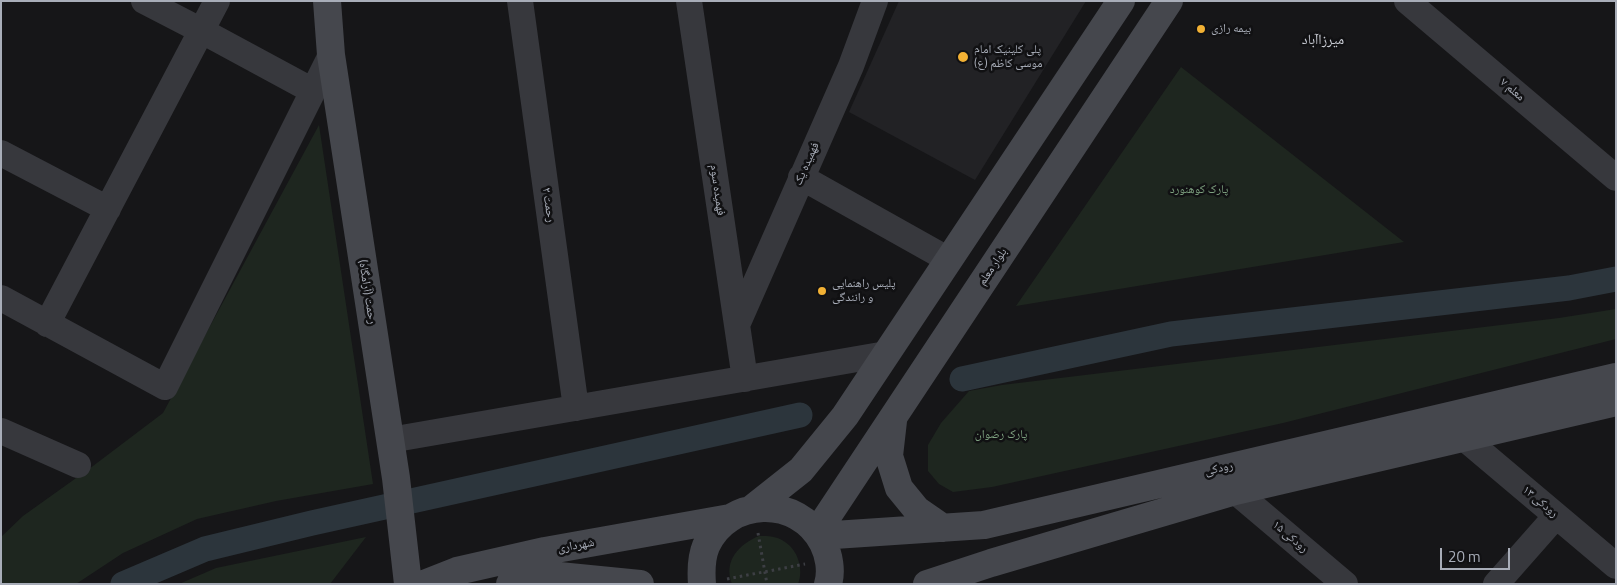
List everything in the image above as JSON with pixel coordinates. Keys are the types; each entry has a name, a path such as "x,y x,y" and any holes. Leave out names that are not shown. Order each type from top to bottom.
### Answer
{"main road":[{"name":"رحمت (آرامگاه)","path":"327,1 331,55 396,478 408,584"},
{"path":"702,584 701,564 706,546 716,530 801,470 845,416 1121,1"},
{"name":"بلوار معلم","path":"823,553 893,417 1169,1"},
{"name":"رودکی","path":"823,553 943,528 984,525 1616,376"},
{"name":"رودکی","path":"927,584 990,563 1235,491 1616,402"},
{"path":"893,417 889,456 899,488 917,510 943,528"},
{"name":"شهرداری","path":"424,584 457,571 546,551 772,507 788,511 804,520 823,553"},
{"path":"984,525 981,545 990,563"},
{"path":"510,584 549,575 640,584"}],"street":[{"path":"144,1 313,92"},
{"path":"47,324 217,1"},
{"name":"رحمت ۲","path":"520,1 576,408"},
{"name":"فهمیده سوم","path":"689,1 745,378"},
{"name":"فهمیده یک","path":"737,326 851,66 875,1"},
{"name":"معلم ۷","path":"1407,1 1616,178"},
{"path":"1,298 165,387 331,55"},
{"path":"1,153 108,209"},
{"path":"801,177 949,260"},
{"path":"390,440 886,354"},
{"path":"1,431 78,465"},
{"name":"رودکی ۱۳","path":"1463,437 1616,566"},
{"name":"رودکی ۱۵","path":"1235,491 1345,584"},
{"path":"1496,584 1556,516"}],"path":[{"path":"742,513 765,571 767,584"},
{"path":"702,584 765,571 823,553"}],"shaded area":[{"name":"پلی کلینیک امام موسی کاظم (ع)","path":"899,1 1086,1 975,180 849,112"}],"green space":[{"name":"پارک کوهنورد","path":"1181,67 1404,242 1016,306"},
{"path":"319,125 373,484 276,501 197,519 123,553 76,584 1,584 1,537 23,516 163,413"},
{"name":"پارک رضوان","path":"1616,309 1616,339 1283,423 992,487 953,492 939,484 928,471 928,445 941,423 969,391 1002,385 1559,318"},
{"path":"759,536 779,539 790,546 799,561 800,579 798,584 732,584 730,576 731,561 739,549"},
{"path":"366,537 330,584 179,584 216,568"}],"waterway":[{"path":"962,379 1171,334 1569,288 1616,279"},
{"path":"123,584 205,549 312,523 800,415"}],"place":[{"name":"بیمه رازی","path":"1201,29"},
{"name":"پلی کلینیک امام موسی کاظم (ع)","path":"963,57"},
{"name":"پلیس راهنمایی و رانندگی","path":"822,291"}],"district":[{"name":"میرزاآباد","path":"1323,41"}]}
